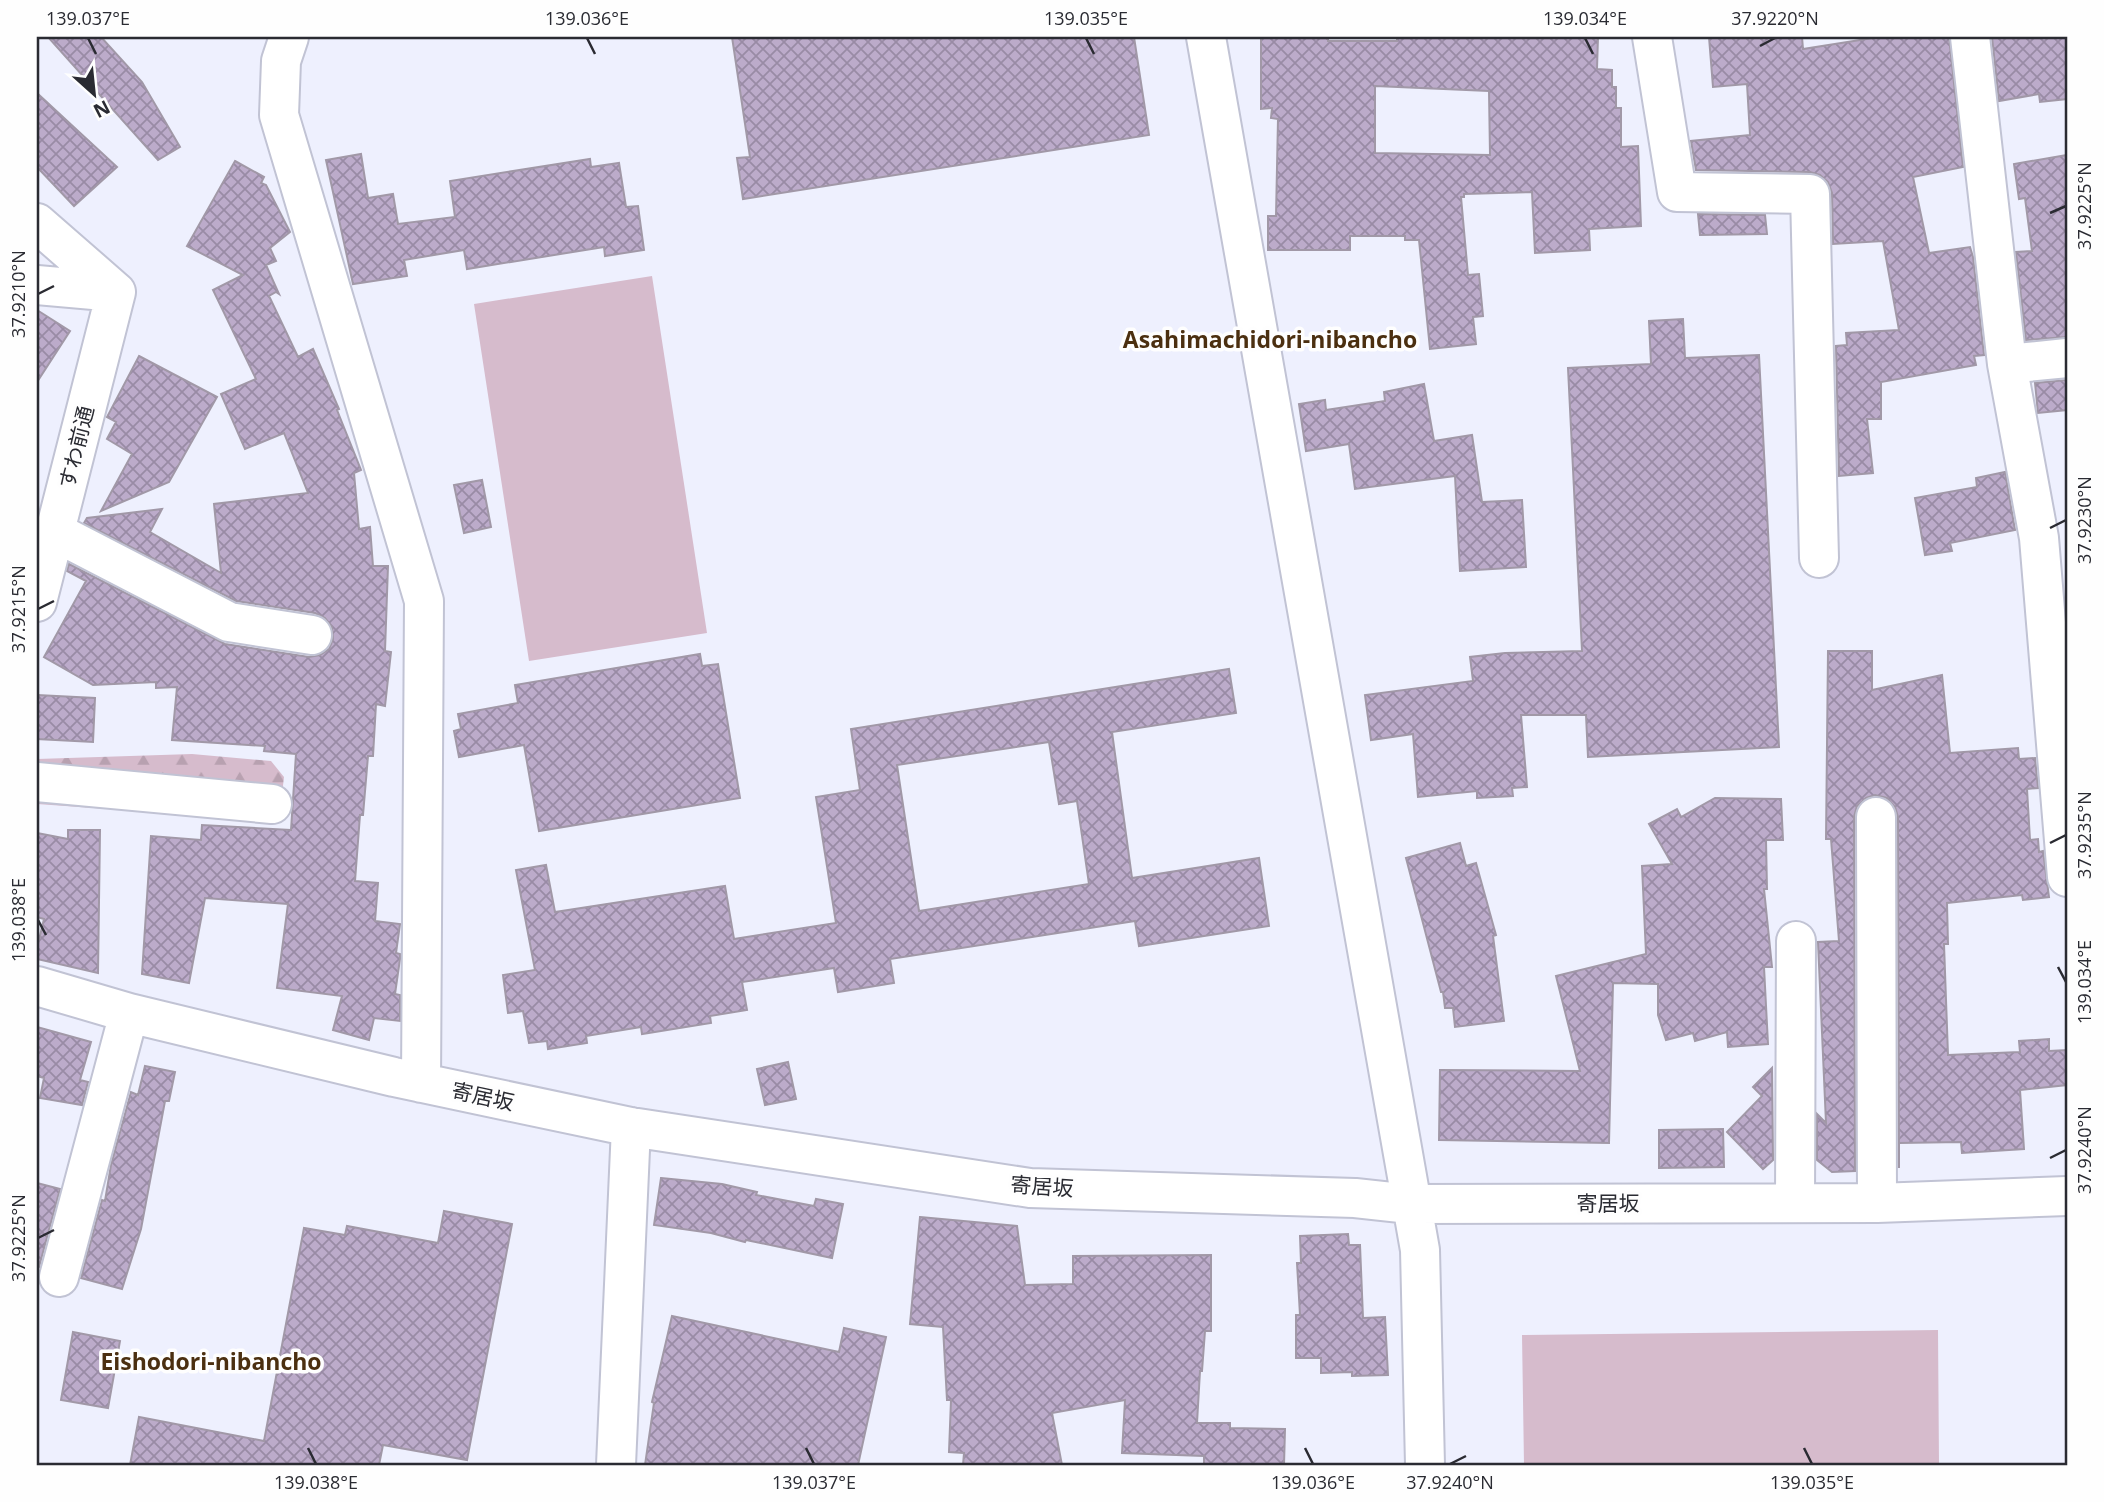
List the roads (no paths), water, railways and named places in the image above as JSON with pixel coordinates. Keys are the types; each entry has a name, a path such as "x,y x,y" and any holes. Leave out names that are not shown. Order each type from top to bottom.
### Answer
{"street":[{"path":"289,37 281,61 279,115 424,601 421,1083"},
{"path":"1206,37 1420,1250 1425,1465"},
{"path":"1652,37 1677,192 1810,194 1819,558"},
{"path":"1970,37 2007,364 2053,536 2067,877"},
{"path":"37,223 116,292"},
{"path":"37,285 116,292"},
{"name":"すわ前通","path":"37,602 116,292"},
{"path":"2007,364 2067,358"},
{"path":"55,532 229,622 312,635"},
{"path":"37,782 272,804"},
{"path":"1876,817 1877,1203"},
{"path":"1795,1202 1796,941"},
{"name":"寄居坂","path":"37,986 129,1013 421,1083 631,1127 1030,1188 1355,1198 1410,1204 1877,1203 2067,1196"},
{"path":"60,1277 129,1013"},
{"path":"616,1465 631,1127"}],"district":[{"name":"Asahimachidori-nibancho","path":"1270,339"},
{"name":"Eishodori-nibancho","path":"211,1361"}]}
